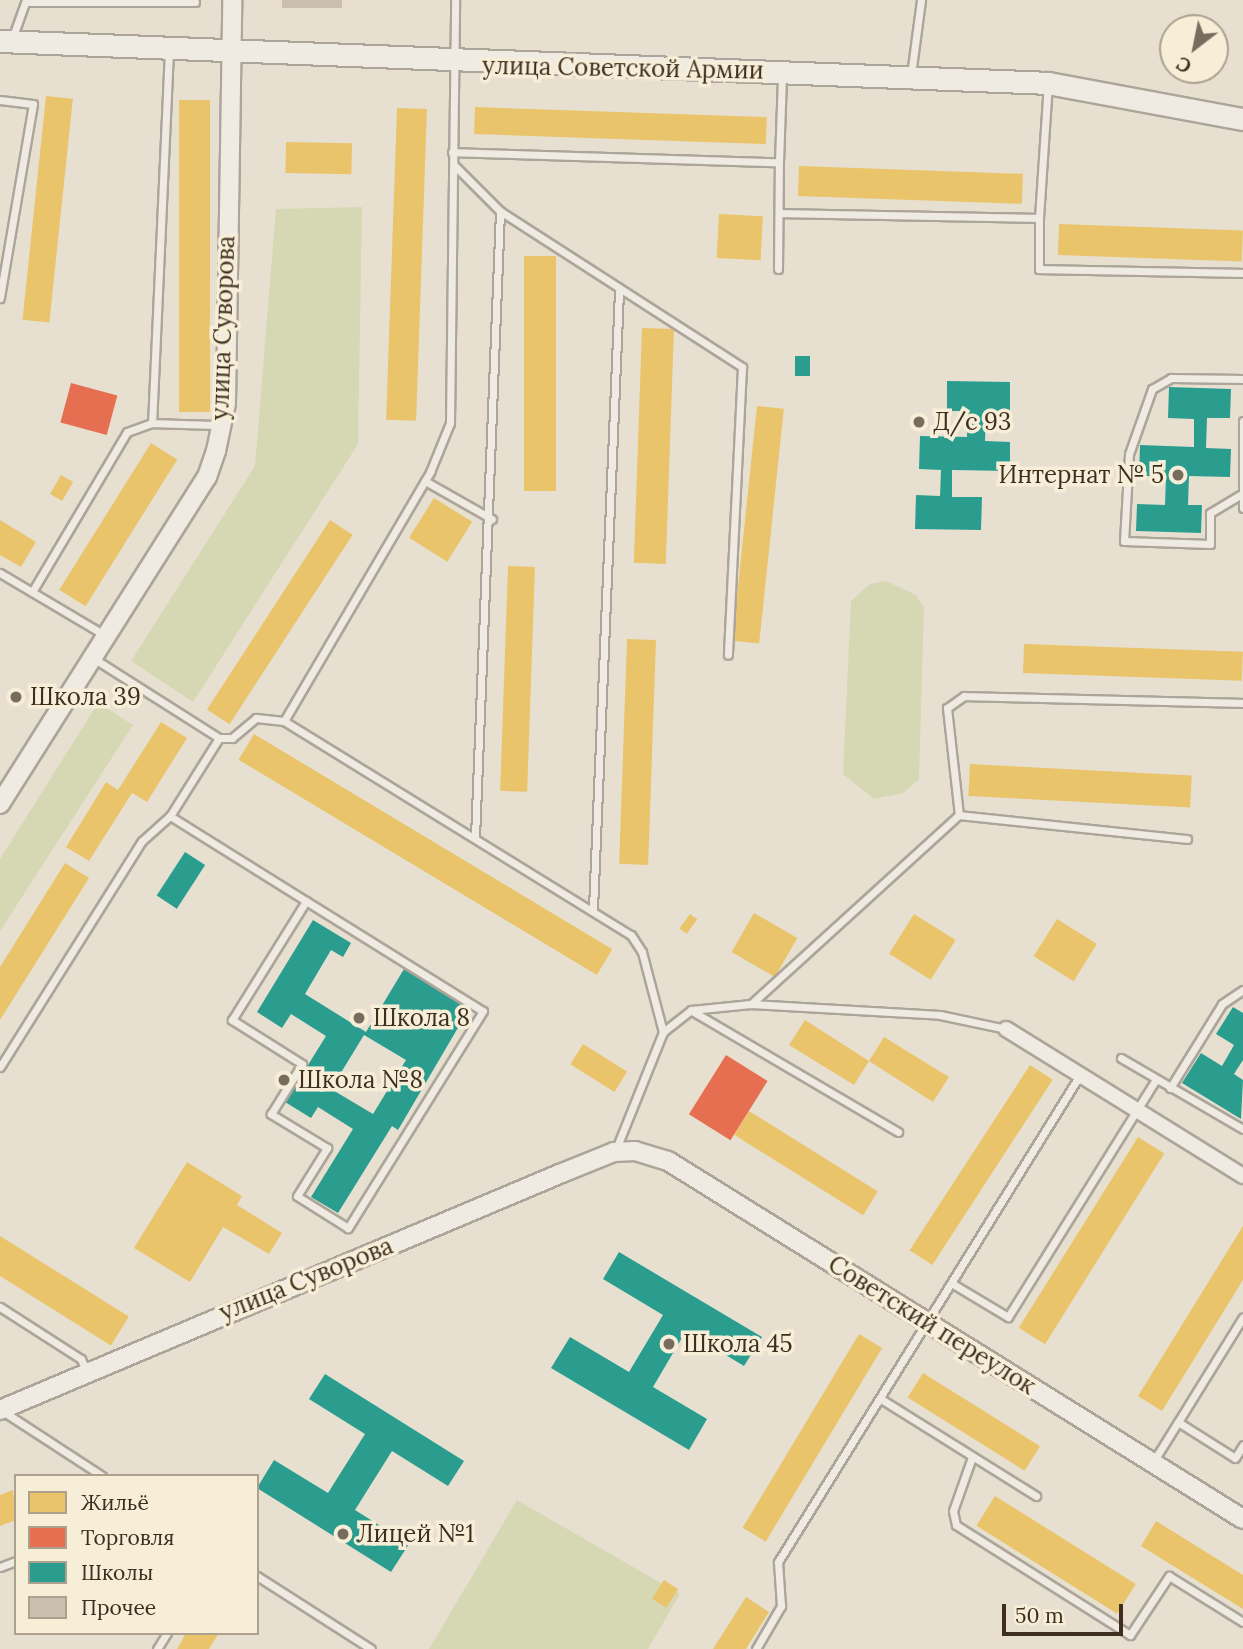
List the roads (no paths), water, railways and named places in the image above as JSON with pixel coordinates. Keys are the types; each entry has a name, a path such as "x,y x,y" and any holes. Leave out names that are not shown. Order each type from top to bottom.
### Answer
{"main road":[{"name":"улица Советской Армии","path":"5,41 454,63 911,75 1048,82 1243,119"}],"street":[{"name":"улица Суворова","path":"0,804 207,477 221,425 228,53 232,0"},
{"path":"1006,1029 1243,1176"},
{"name":"улица Суворова","path":"0,1410 86,1370 614,1152"},
{"name":"Советский переулок","path":"614,1152 668,1161 1243,1519"}],"lane":[{"path":"284,721 425,481 450,423 455,0"},
{"path":"911,75 921,0"},
{"path":"5,41 26,1 195,2"},
{"path":"152,423 169,50"},
{"path":"778,269 782,72"},
{"path":"1048,82 1039,218 1039,269 1243,273"},
{"path":"0,100 33,104 0,298"},
{"path":"452,152 779,162"},
{"path":"454,165 500,211 576,256 619,292 742,367 728,655"},
{"path":"475,837 492,519 500,211"},
{"path":"779,213 1039,218"},
{"path":"593,909 619,292"},
{"path":"1240,495 1210,513 1209,544 1124,541 1129,454 1152,389 1171,378 1243,379"},
{"path":"1243,421 1240,495 1243,508"},
{"path":"32,592 127,432 152,423 221,425"},
{"path":"425,481 492,519"},
{"path":"0,573 106,636"},
{"path":"93,658 219,738 232,738 257,718 284,721 593,909 631,935 642,953 663,1032"},
{"path":"959,815 947,708 964,696 1243,703"},
{"path":"0,1067 142,841 170,816 219,738"},
{"path":"751,1004 959,815 1187,839"},
{"path":"170,816 483,1011 348,1228 297,1196 327,1148 271,1114 302,1064 232,1020 306,901"},
{"path":"1170,1088 1222,1004 1243,990"},
{"path":"614,1152 663,1032 691,1010 751,1004 940,1015 1006,1029"},
{"path":"691,1010 898,1132"},
{"path":"1121,1058 1243,1129"},
{"path":"756,1649 781,1606 778,1562 953,1284 1080,1075"},
{"path":"953,1284 1007,1317 1156,1079"},
{"path":"0,1307 81,1359 86,1370"},
{"path":"1153,1462 1243,1317"},
{"path":"881,1399 1036,1496"},
{"path":"0,1410 99,1474"},
{"path":"1178,1422 1235,1458 1243,1445"},
{"path":"972,1457 953,1511 956,1525 1130,1635 1168,1576 1243,1622"},
{"path":"259,1577 371,1649"}],"place":[{"name":"Д/с 93","path":"919,422"},
{"name":"Интернат № 5","path":"1178,475"},
{"name":"Школа 39","path":"16,697"},
{"name":"Школа 8","path":"359,1018"},
{"name":"Школа №8","path":"284,1080"},
{"name":"Школа 45","path":"669,1344"},
{"name":"Лицей №1","path":"343,1534"}]}
